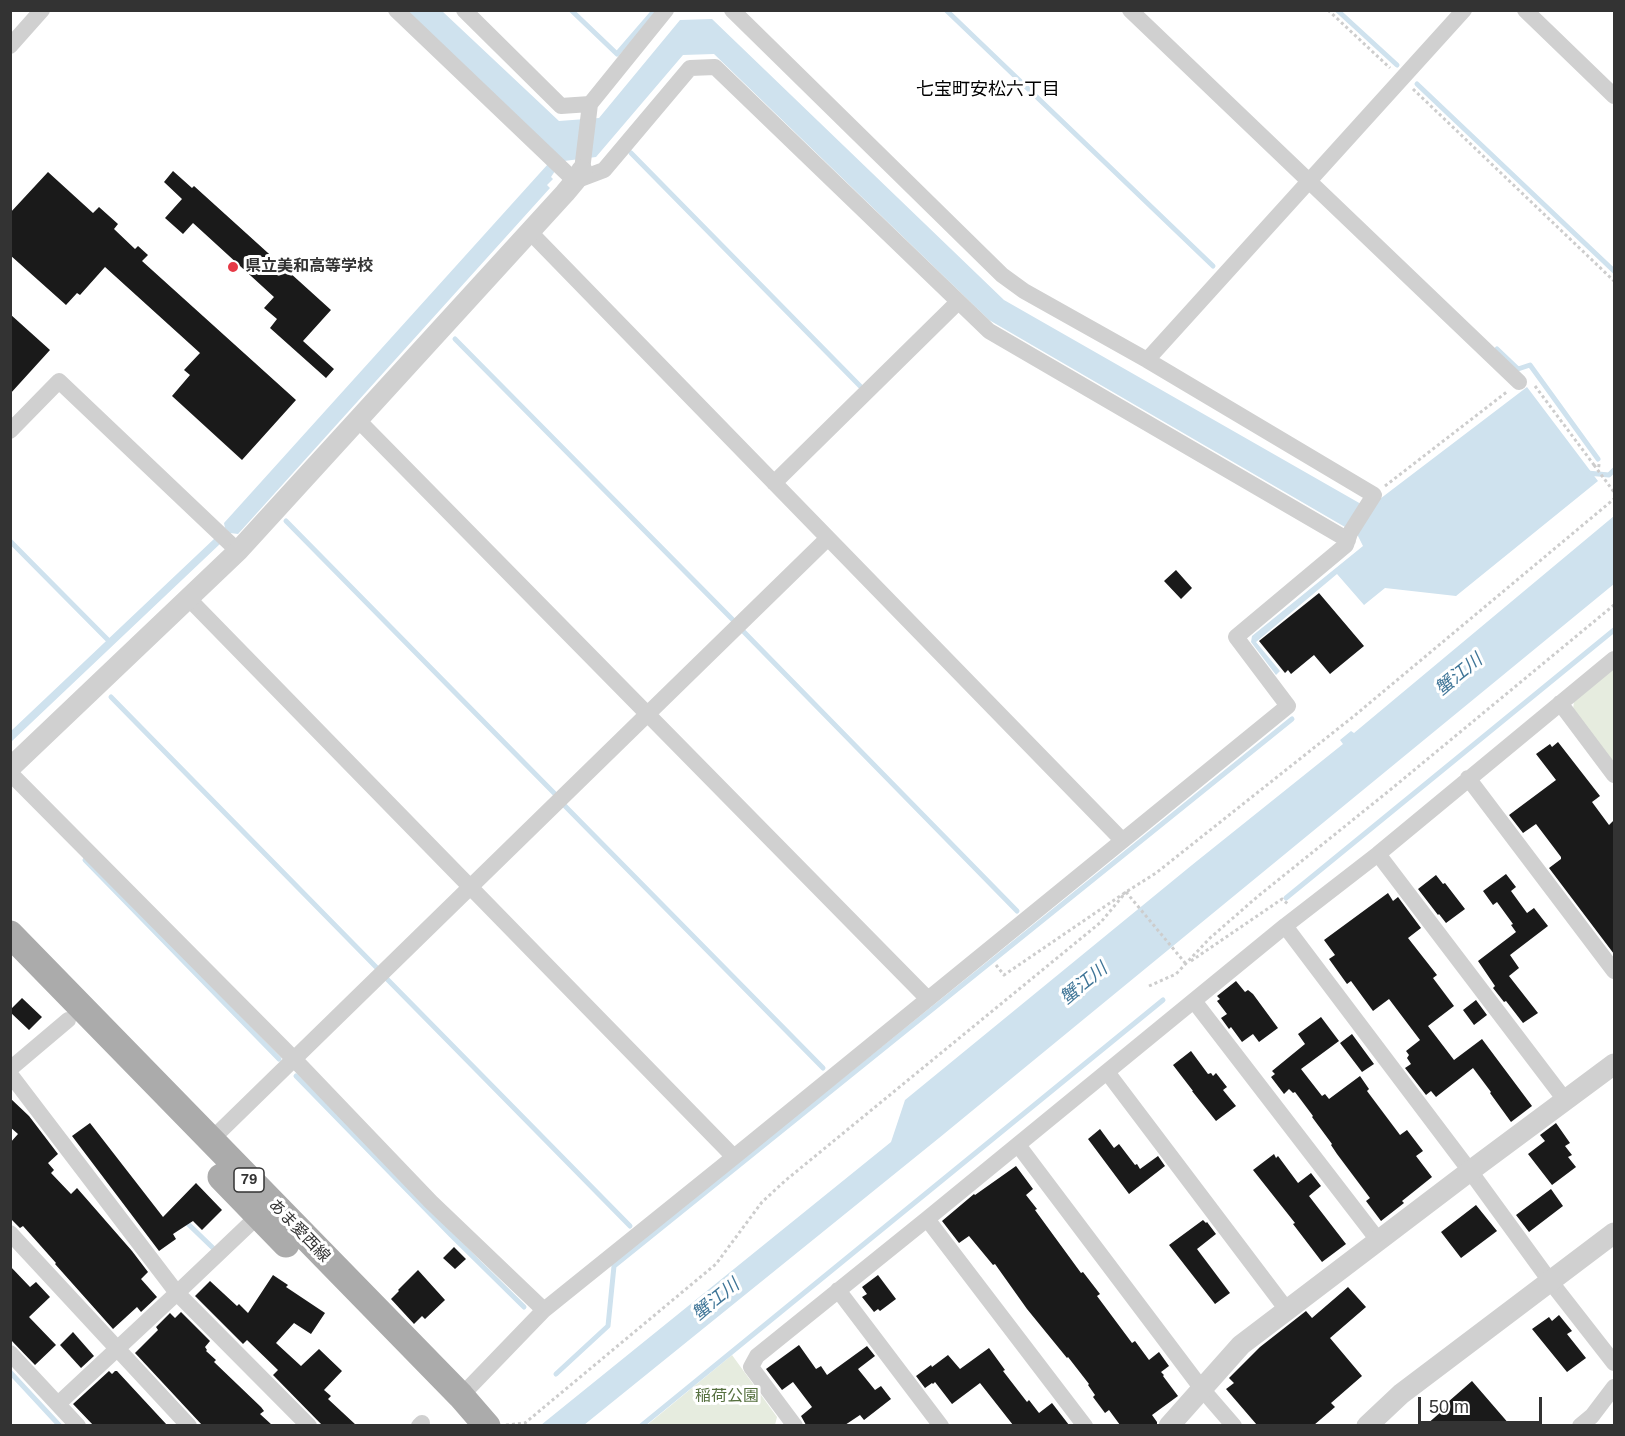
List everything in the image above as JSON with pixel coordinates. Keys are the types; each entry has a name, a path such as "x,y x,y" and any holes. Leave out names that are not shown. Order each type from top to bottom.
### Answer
{"main road":[{"name":"あま愛西線","path":"10,934 460,1396 493,1425"},
{"name":"あま愛西線","path":"10,960 463,1425"}],"street":[{"path":"10,46 42,10"},
{"path":"396,10 578,175"},
{"path":"464,10 561,106 590,107"},
{"path":"10,768 238,551 578,175 590,107 666,10"},
{"path":"460,1396 544,1310 1288,706 1236,637 1346,545 1374,495 1147,360 1024,291 1002,275 732,10"},
{"path":"1130,10 1519,382"},
{"path":"1147,360 1464,10"},
{"path":"1525,10 1614,96"},
{"path":"578,175 604,170 690,68 715,67 989,332 1349,537"},
{"path":"529,231 1122,840"},
{"path":"774,483 958,302"},
{"path":"12,425 59,381 238,551"},
{"path":"357,419 928,999"},
{"path":"211,1140 828,538"},
{"path":"188,598 734,1157"},
{"path":"790,1424 751,1367 757,1356 1285,926 1378,854 1614,658"},
{"path":"1560,703 1614,775"},
{"path":"10,772 294,1059 431,1202 544,1310"},
{"path":"1468,778 1614,971"},
{"path":"1378,854 1565,1100"},
{"path":"1285,926 1550,1281 1614,1363"},
{"path":"1194,1001 1378,1240"},
{"path":"68,1020 10,1071 177,1293 309,1425"},
{"path":"1169,1425 1241,1345 1614,1064"},
{"path":"1107,1072 1287,1310"},
{"path":"1018,1145 1202,1389 1234,1425"},
{"path":"58,1404 258,1216"},
{"path":"927,1219 1085,1425"},
{"path":"10,1233 189,1425"},
{"path":"1367,1425 1401,1395 1614,1233"},
{"path":"838,1290 941,1425"},
{"path":"10,1353 78,1425"},
{"path":"1580,1425 1592,1416 1614,1387"}],"path":[{"path":"1328,10 1614,281"},
{"path":"1374,495 1528,376 1614,492"},
{"path":"1596,466 1602,466"},
{"path":"999,969 1004,975 1156,873 1354,716 1614,499"},
{"path":"1149,986 1176,974 1210,938 1257,897 1614,605"},
{"path":"1126,892 1185,965"},
{"path":"493,1425 525,1422 689,1288 716,1264 762,1202 786,1180 1101,922 1126,892"},
{"path":"1185,965 1282,899 1300,914"}],"green space":[{"path":"1614,668 1614,765 1573,710 1574,701"},
{"name":"稲荷公園","path":"732,1355 777,1417 775,1425 647,1425"}],"water":[{"path":"406,11 442,11 559,121 599,118 680,20 712,19 1004,300 1368,508 1527,387 1598,481 1456,596 1385,588 1364,605 1337,574 1256,642 1280,671 1276,675 1251,642 1252,636 1363,546 1357,534 989,320 714,54 683,55 596,157 564,161"},
{"path":"548,164 555,171 551,177 553,179 547,185 550,188 238,534 230,533 224,523"},
{"name":"蟹江川","path":"1614,516 1614,584 939,1138 584,1425 541,1425 891,1142 905,1100 1343,744 1340,740 1351,731 1354,733"},
{"path":"215,538 221,543 11,742 11,731"}],"building":[{"path":"173,171 192,188 194,186 331,310 303,341 334,369 326,378 270,328 277,319 264,308 274,297 193,223 183,234 165,218 182,199 164,182"},
{"path":"48,172 93,213 99,207 118,224 114,229 135,249 138,246 148,255 142,261 296,400 242,460 172,396 190,375 184,370 200,353 105,267 80,295 77,293 66,305 10,255 10,213"},
{"path":"10,314 50,350 10,394"},
{"path":"1176,570 1192,588 1181,599 1164,581"},
{"path":"1319,593 1364,646 1330,674 1314,655 1291,674 1288,670 1285,673 1259,641"},
{"path":"1558,742 1600,796 1592,802 1609,825 1614,820 1614,954 1549,868 1561,857 1536,824 1523,833 1509,815 1556,780 1536,754 1550,744 1552,747"},
{"path":"1506,874 1516,887 1511,891 1527,913 1534,908 1548,926 1510,955 1519,968 1509,976 1538,1013 1523,1023 1493,988 1495,986 1478,961 1516,932 1497,902 1493,905 1483,891"},
{"path":"1436,875 1465,909 1446,923 1418,889"},
{"path":"1388,893 1393,901 1398,897 1421,928 1408,938 1437,975 1433,978 1454,1006 1428,1026 1454,1060 1482,1039 1532,1106 1511,1122 1473,1068 1436,1097 1431,1091 1426,1095 1405,1068 1411,1064 1406,1051 1420,1040 1389,999 1373,1011 1351,981 1347,984 1329,959 1335,955 1324,940"},
{"path":"1236,981 1245,992 1248,990 1253,994 1278,1028 1259,1042 1253,1034 1242,1042 1221,1018 1227,1014 1217,1001 1220,999 1217,996"},
{"path":"22,998 42,1017 29,1030 10,1012"},
{"path":"1476,1000 1487,1015 1474,1025 1463,1010"},
{"path":"1321,1017 1339,1041 1301,1069 1322,1096 1325,1094 1329,1099 1360,1076 1369,1089 1367,1091 1400,1135 1407,1130 1423,1151 1416,1156 1432,1177 1381,1221 1366,1201 1370,1198 1295,1092 1289,1089 1284,1094 1271,1077 1275,1074 1272,1071 1305,1044 1298,1034"},
{"path":"1352,1034 1374,1064 1362,1072 1340,1043"},
{"path":"1191,1051 1208,1074 1211,1073 1213,1076 1216,1073 1227,1087 1223,1090 1236,1106 1216,1121 1173,1065"},
{"path":"10,1098 29,1116 58,1154 48,1163 54,1170 51,1173 71,1194 77,1188 148,1272 141,1279 157,1297 141,1312 137,1307 113,1329 23,1226 20,1228 10,1218 10,1143 18,1134 10,1127"},
{"path":"90,1123 163,1217 196,1183 222,1210 202,1230 193,1221 173,1234 176,1239 159,1251 72,1136"},
{"path":"1556,1123 1570,1143 1565,1146 1572,1155 1568,1157 1576,1167 1552,1185 1528,1154 1545,1141 1540,1135"},
{"path":"1100,1129 1114,1148 1119,1144 1140,1169 1158,1156 1165,1166 1129,1194 1088,1139"},
{"path":"1274,1154 1276,1158 1278,1156 1298,1183 1311,1173 1321,1186 1309,1196 1346,1244 1322,1262 1293,1224 1295,1223 1253,1170"},
{"path":"1016,1166 1033,1189 1026,1195 1037,1209 1035,1210 1081,1273 1083,1272 1100,1294 1097,1296 1132,1343 1135,1341 1149,1360 1159,1352 1169,1366 1161,1372 1178,1396 1152,1415 1157,1425 1120,1425 1109,1410 1105,1413 1093,1397 1095,1395 1089,1384 1027,1309 995,1264 993,1265 969,1236 959,1243 942,1221 974,1194"},
{"path":"1551,1189 1563,1206 1529,1232 1516,1215"},
{"path":"1476,1205 1497,1231 1461,1258 1441,1232"},
{"path":"1203,1220 1216,1234 1197,1249 1230,1293 1215,1304 1169,1245"},
{"path":"454,1247 466,1259 455,1269 443,1258"},
{"path":"10,1266 30,1287 36,1282 50,1297 29,1317 56,1345 35,1365 10,1339"},
{"path":"418,1270 445,1300 425,1319 422,1316 414,1324 391,1299"},
{"path":"273,1275 288,1285 286,1287 325,1313 311,1334 294,1323 276,1343 301,1366 319,1349 342,1371 324,1390 331,1396 328,1399 356,1425 322,1425 273,1375 278,1370 247,1340 243,1344 195,1296 210,1281 248,1313"},
{"path":"878,1275 896,1299 880,1311 878,1309 874,1312 862,1297 867,1294 862,1287"},
{"path":"1348,1287 1366,1307 1330,1338 1362,1376 1331,1403 1335,1407 1314,1425 1257,1425 1226,1389 1234,1383 1229,1378 1260,1347 1306,1311 1312,1318"},
{"path":"181,1312 210,1341 205,1347 206,1351 216,1360 214,1362 261,1407 264,1411 260,1414 272,1425 202,1425 135,1353 158,1330 156,1327 170,1313 175,1318"},
{"path":"1559,1315 1572,1331 1567,1334 1586,1358 1567,1372 1532,1329 1549,1317 1552,1321"},
{"path":"73,1332 94,1356 81,1368 60,1345"},
{"path":"799,1345 816,1369 821,1366 827,1375 867,1346 875,1356 858,1369 875,1390 881,1386 891,1399 864,1420 860,1415 845,1425 806,1425 801,1416 812,1407 793,1382 782,1390 766,1369"},
{"path":"989,1348 1027,1402 1029,1400 1039,1413 1052,1403 1069,1425 1013,1425 980,1383 952,1404 935,1382 925,1388 916,1376 948,1355 960,1369"},
{"path":"109,1371 112,1374 117,1371 167,1425 93,1425 73,1404"},
{"path":"1472,1381 1510,1425 1426,1425 1450,1404 1448,1402"}],"waterway":[{"path":"571,10 617,54 655,10"},
{"path":"946,10 1213,266"},
{"path":"1337,10 1397,65"},
{"path":"1417,84 1614,271"},
{"path":"631,153 861,387"},
{"path":"455,339 733,620"},
{"path":"1497,349 1518,369 1530,365 1598,459"},
{"path":"1587,473 1609,475 1614,470"},
{"path":"286,521 555,794"},
{"path":"10,541 110,642"},
{"path":"742,630 1017,911"},
{"path":"1286,898 1614,630"},
{"path":"111,697 377,968"},
{"path":"556,1374 608,1326 614,1266 1292,719"},
{"path":"564,805 823,1068"},
{"path":"85,860 279,1059"},
{"path":"386,978 630,1226"},
{"path":"641,1426 1163,1000"},
{"path":"296,1076 524,1307"},
{"path":"184,1220 213,1248"},
{"path":"10,1372 60,1426"}],"place":[{"name":"県立美和高等学校","path":"233,267"}],"district":[{"name":"七宝町安松六丁目","path":"988,90"}]}
